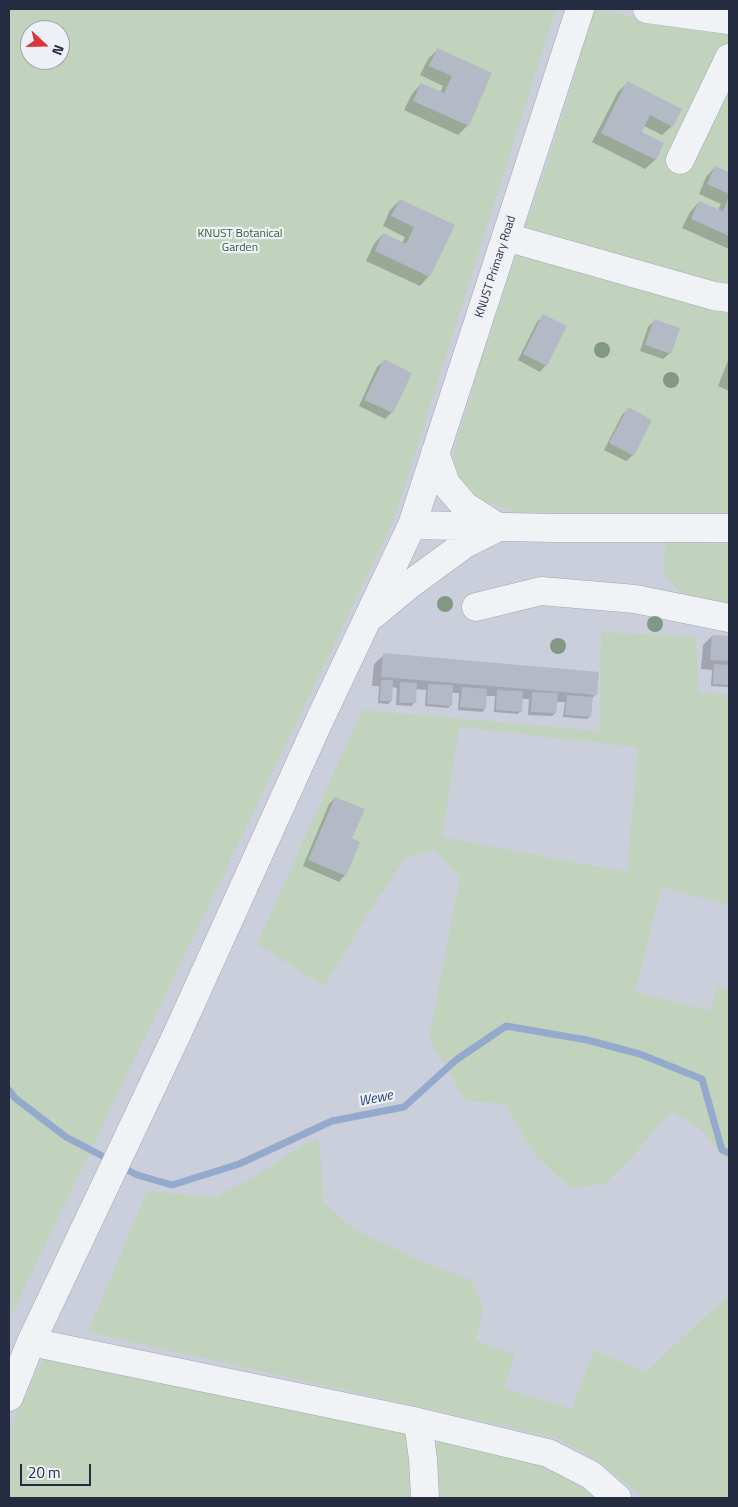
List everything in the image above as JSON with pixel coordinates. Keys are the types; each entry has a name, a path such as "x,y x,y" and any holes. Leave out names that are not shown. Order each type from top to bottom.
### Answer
{"street":[{"name":"KNUST Primary Road","path":"10,1388 178,1032 321,718 412,525 580,9"},
{"path":"647,9 729,20"},
{"path":"680,160 729,58"},
{"path":"506,237 714,296 729,298"},
{"path":"436,453 446,484 465,506 498,527"},
{"path":"412,525 729,528"},
{"path":"367,621 409,585 465,544 498,527"},
{"path":"476,607 541,592 635,599 729,618"},
{"path":"31,1342 418,1422 548,1453 591,1475 618,1498"},
{"path":"418,1422 423,1459 425,1498"}],"shaded area":[{"path":"9,9 729,9 729,1498 9,1498"}],"green space":[{"name":"KNUST Botanical Garden","path":"9,9 556,9 394,520 9,1320"},
{"path":"592,9 720,33 729,33 729,289 523,234 560,122"},
{"path":"517,252 729,309 729,513 524,513 485,501 467,492 455,473 454,451"},
{"path":"666,541 729,545 729,610 684,596 663,573"},
{"path":"601,632 696,637 699,693 729,694 729,905 662,887 635,992 710,1011 718,986 729,988 729,1164 702,1130 671,1111 630,1159 604,1184 571,1188 534,1154 505,1104 466,1101 429,1039 460,877 434,850 406,857 378,898 324,986 257,944 362,710 600,731","holes":["459,727 638,747 627,872 442,837"]},
{"path":"317,1139 320,1148 323,1201 352,1228 418,1260 471,1280 483,1308 476,1340 515,1355 504,1388 572,1409 594,1350 646,1372 725,1298 729,1290 729,1498 644,1498 597,1460 557,1438 88,1332 147,1191 215,1197 259,1174 304,1144"},
{"path":"43,1358 400,1429 405,1434 407,1442 412,1498 9,1498 9,1431"},
{"path":"437,1438 555,1465 604,1498 435,1498"}],"building":[{"path":"437,48 492,73 469,126 413,101 421,83 444,93 452,76 429,66"},
{"path":"627,81 682,109 673,127 650,115 642,132 664,143 656,160 601,133"},
{"path":"715,166 729,172 729,194 707,184"},
{"path":"729,196 729,236 691,219 699,201 723,211"},
{"path":"400,199 455,225 430,277 375,251 383,233 406,244 414,227 391,216"},
{"path":"543,314 567,326 547,366 523,354"},
{"path":"654,319 680,328 671,354 645,345"},
{"path":"384,359 412,373 393,413 364,400"},
{"path":"628,407 652,420 634,456 609,443"},
{"path":"712,635 729,636 729,661 710,660"},
{"path":"383,653 599,672 597,695 381,677"},
{"path":"714,664 729,665 729,685 713,684"},
{"path":"381,680 393,680 392,701 380,701"},
{"path":"400,682 417,683 416,703 399,703"},
{"path":"428,684 453,685 452,706 427,704"},
{"path":"462,687 487,689 486,709 460,707"},
{"path":"497,690 523,691 522,712 496,710"},
{"path":"532,692 558,693 556,713 531,712"},
{"path":"567,695 593,697 591,717 565,715"},
{"path":"335,797 365,809 352,838 360,842 346,876 308,860"}],"waterway":[{"name":"Wewe","path":"120,1166 137,1175 172,1185 239,1164 332,1121 404,1107 456,1060 506,1026 587,1040 640,1054 702,1079 722,1150 729,1153"},
{"name":"Wewe","path":"9,1090 15,1098 66,1137 110,1160"}]}
